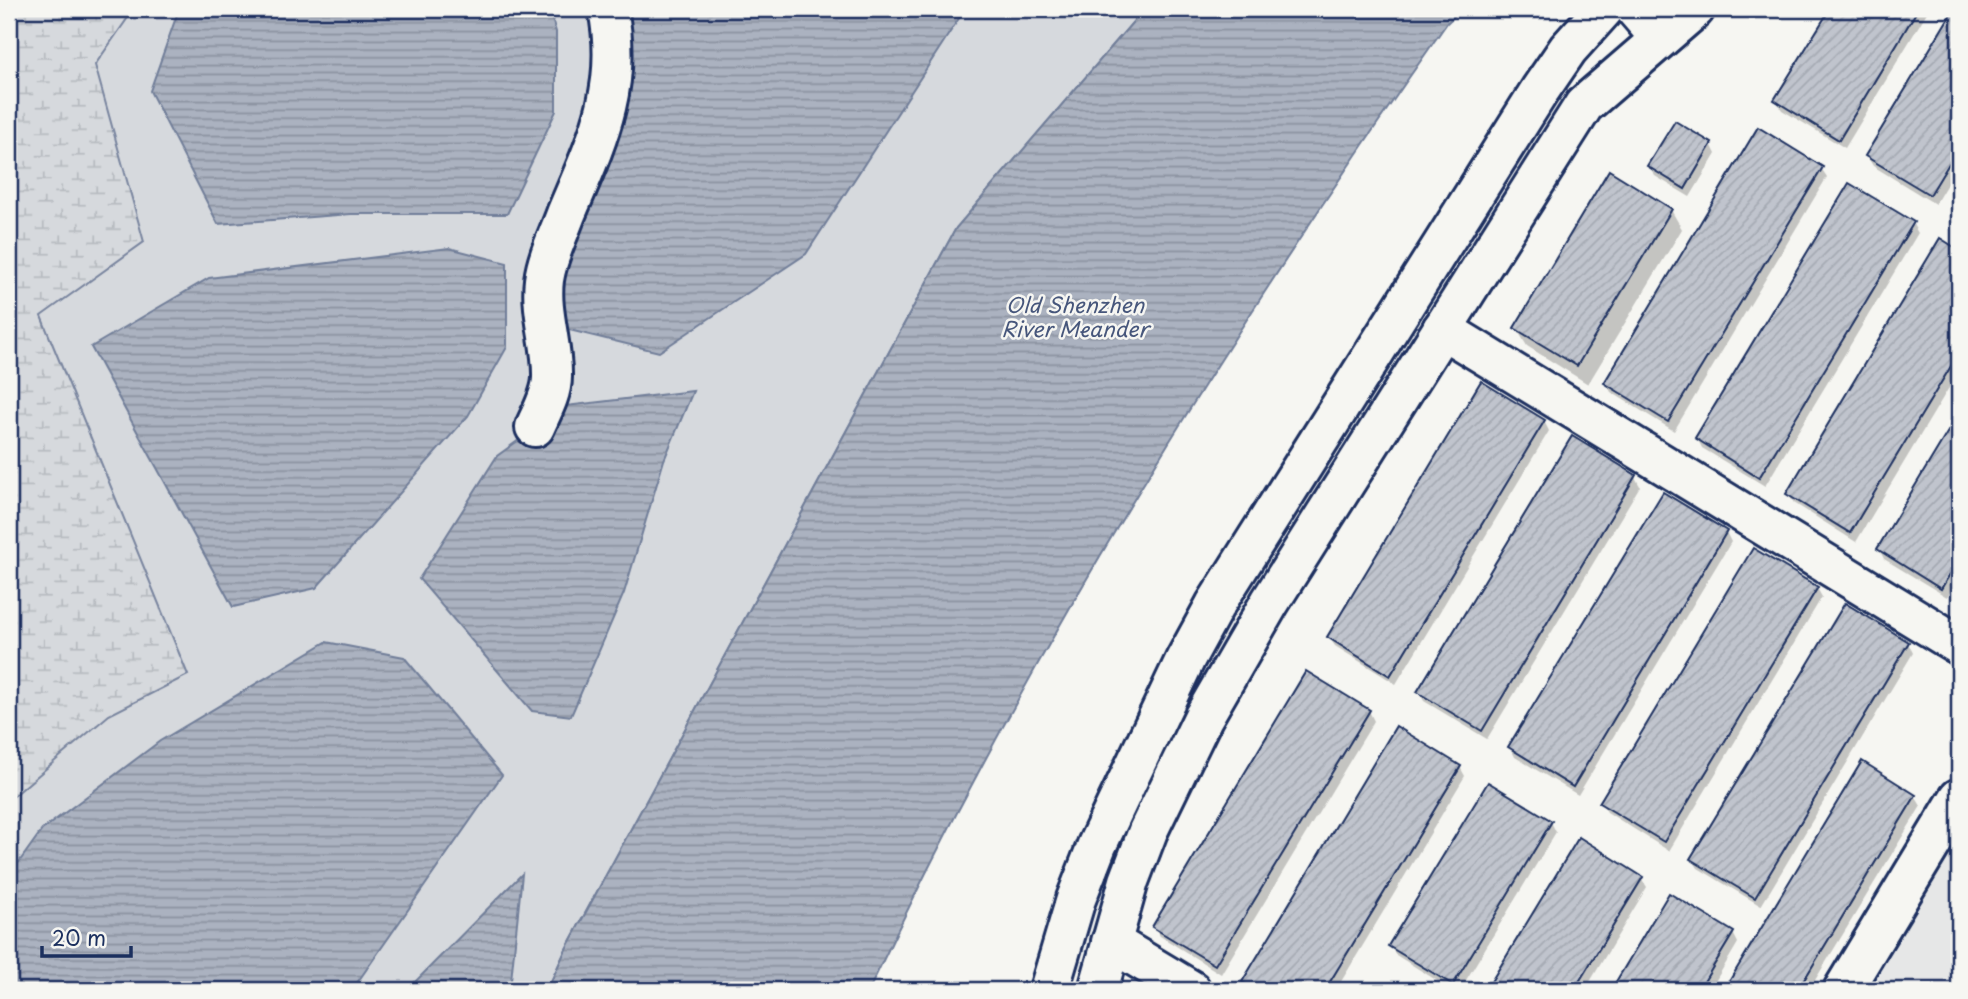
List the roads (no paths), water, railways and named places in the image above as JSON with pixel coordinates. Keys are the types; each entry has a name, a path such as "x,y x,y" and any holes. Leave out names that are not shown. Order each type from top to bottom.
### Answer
{"lane":[{"path":"534,427 547,401 552,377 544,281 551,251 605,121 613,78 615,42 608,9"},
{"path":"1049,990 1076,899 1097,845 1166,696 1215,605 1541,90 1568,50 1604,9"},
{"path":"1635,9 1660,38"},
{"path":"1098,990 1148,831 1203,718 1270,602 1584,106 1695,9"},
{"path":"1442,329 1959,645"},
{"path":"1843,990 1956,811"},
{"path":"1111,942 1191,990"}],"water":[{"path":"179,9 549,9 556,32 556,111 507,214 351,214 218,224 150,91"},
{"path":"618,9 965,9 806,254 659,352 561,328 571,204"},
{"name":"Old Shenzhen River Meander","path":"1144,9 1462,9 1447,23 1367,138 1212,374 1137,494 996,740 930,864 869,990 547,990 566,949 956,228"},
{"path":"449,248 507,263 507,347 468,416 316,588 233,607 91,347 209,278"},
{"path":"693,391 664,460 624,593 571,716 532,711 419,579 497,456 566,406"},
{"path":"326,642 404,657 502,775 352,990 9,990 9,876 42,830 160,741"},
{"path":"522,874 510,990 407,990"}]}
